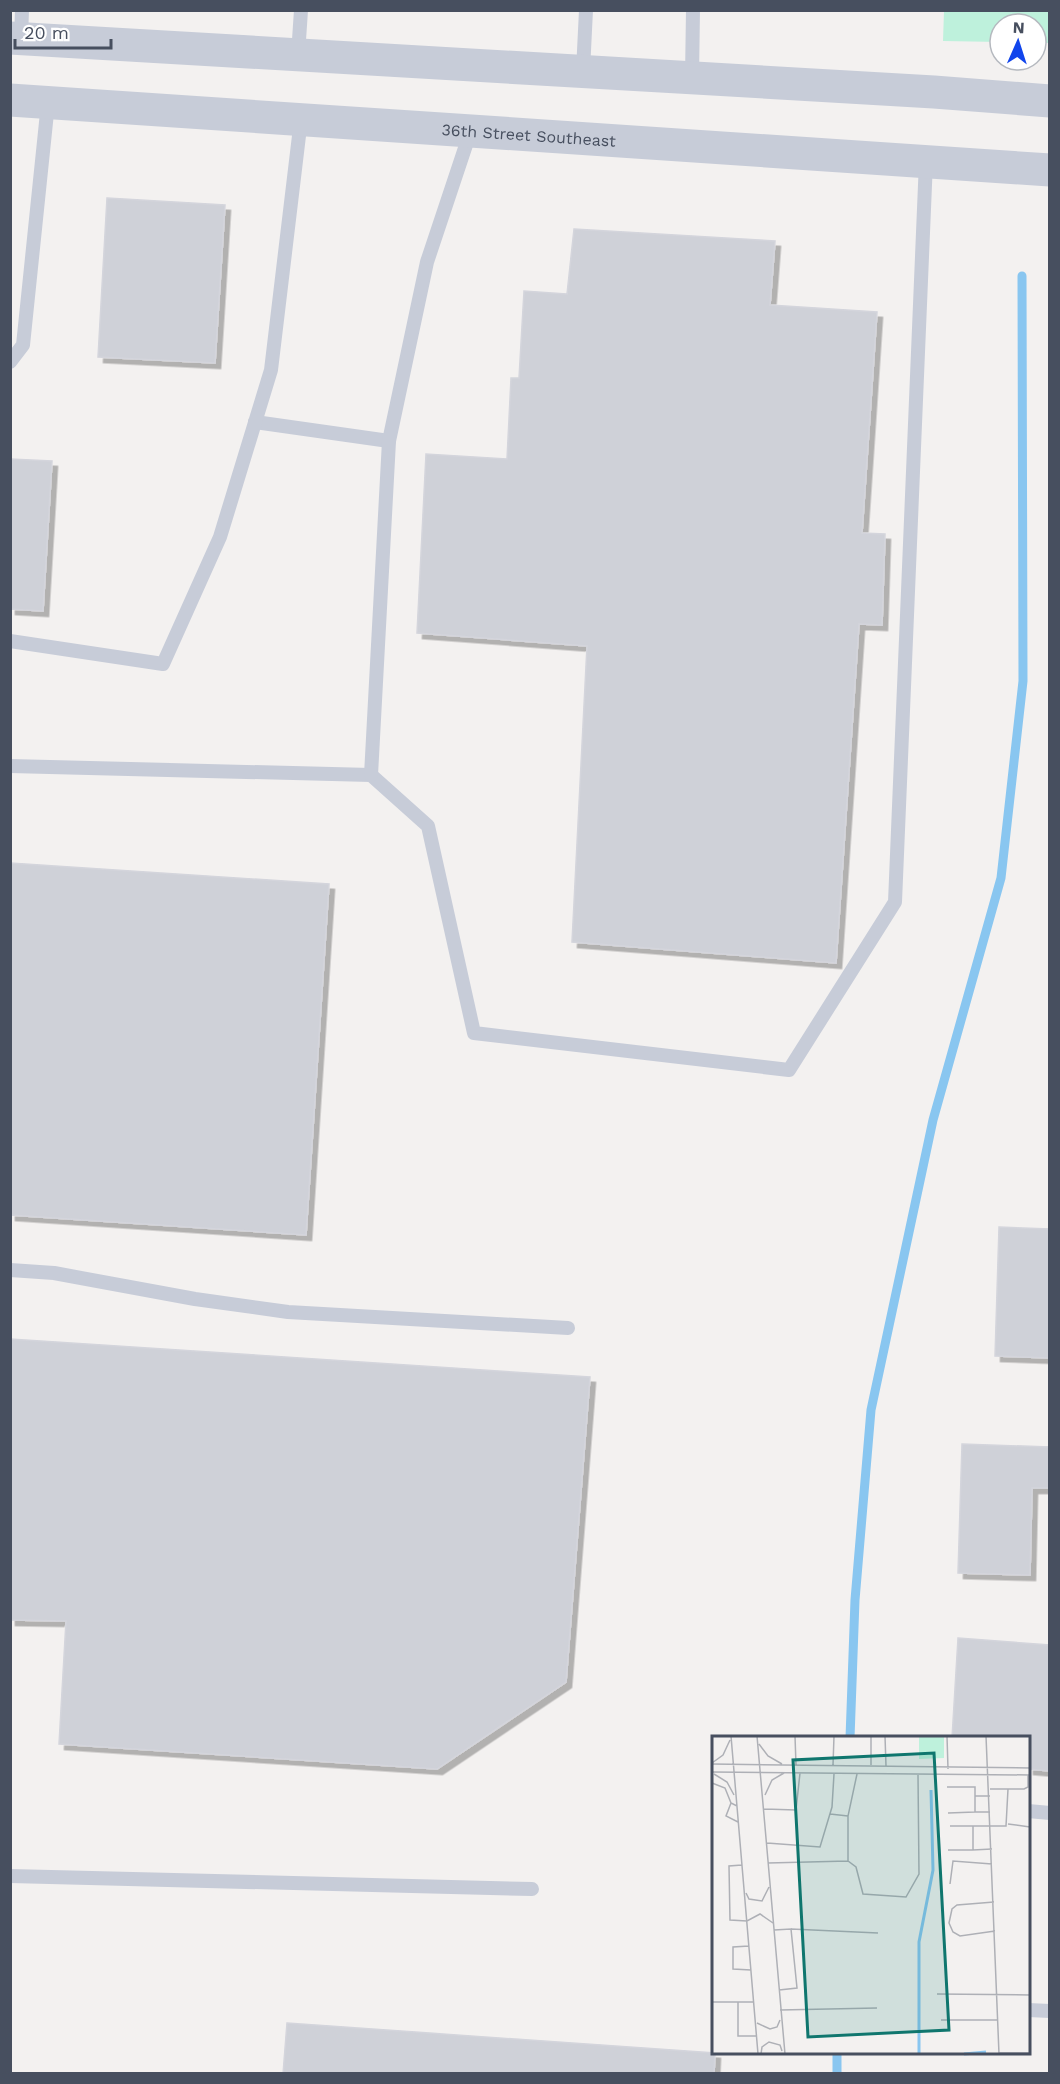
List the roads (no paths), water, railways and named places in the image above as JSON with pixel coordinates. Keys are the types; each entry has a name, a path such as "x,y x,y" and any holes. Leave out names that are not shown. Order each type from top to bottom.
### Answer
{"street":[{"path":"18,29 298,55 934,92 1050,101"},
{"name":"36th Street Southeast","path":"10,100 1050,170"}],"lane":[{"path":"298,55 301,10"},
{"path":"583,72 586,10"},
{"path":"692,78 693,10"},
{"path":"10,362 23,345 48,103"},
{"path":"10,641 163,664 220,537 271,370 301,119"},
{"path":"371,775 389,441 427,262 471,130"},
{"path":"10,766 371,775 428,826 474,1033 789,1070 895,902 926,160"},
{"path":"255,422 389,441"},
{"path":"10,1270 54,1273 195,1299 288,1312 568,1328"},
{"path":"1030,1811 1050,1813"},
{"path":"10,1876 532,1889"},
{"path":"1030,2010 1050,2011"}],"waterway":[{"path":"850,1736 855,1600 871,1410 933,1120 1001,878 1023,681 1022,276"},
{"path":"837,2054 837,2074"}]}
